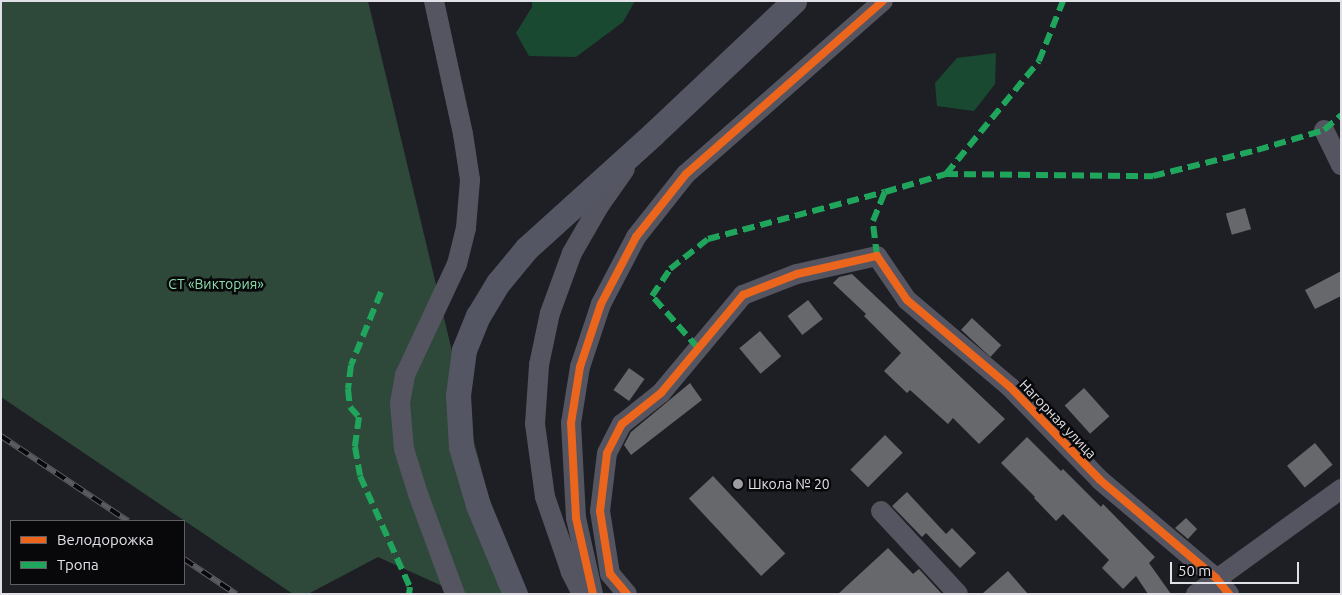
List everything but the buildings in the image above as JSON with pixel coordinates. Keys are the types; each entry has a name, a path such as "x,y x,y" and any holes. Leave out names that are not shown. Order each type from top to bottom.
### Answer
{"main road":[{"path":"515,594 478,504 461,447 458,395 464,350 478,316 526,248 653,134 793,2"}],"street":[{"path":"434,1 463,134 470,180 466,228 457,264 405,375 400,403 404,449 418,494 455,594"},
{"path":"593,594 576,518 571,423 580,367 601,304 636,237 686,174 883,1"},
{"path":"1324,130 1341,165"},
{"path":"582,594 571,572 545,497 535,424 539,366 550,314 572,253 615,182 653,134"},
{"name":"Нагорная улица","path":"627,594 610,574 600,511 607,453 622,424 661,393 743,295 797,274 877,256 907,300 1010,387 1100,480 1216,578 1229,594"},
{"path":"1196,594 1341,489"},
{"path":"881,511 958,594"}],"green space":[{"name":"СТ «Виктория»","path":"1,1 368,1 469,422 514,594 460,594 378,557 308,594 293,594 1,397"},
{"path":"532,1 635,1 623,22 576,57 529,56 516,33 532,7"},
{"path":"996,53 995,84 974,111 937,106 935,83 957,58"}],"railway":[{"path":"1,436 127,520"},
{"path":"185,560 236,594"}],"marked path":[{"path":"946,174 1039,61 1063,1"},
{"path":"877,256 873,221 885,192 946,174 1153,176 1257,150 1324,130 1341,115"},
{"path":"698,348 652,296 670,269 708,239 885,192"},
{"path":"381,292 351,365 348,389 350,407 359,417 355,447 360,476 410,587 409,594"}],"cycle path":[{"path":"593,594 576,518 571,423 580,367 601,304 636,237 686,174 883,1"},
{"path":"627,594 610,574 600,511 607,453 622,424 661,393 743,295 797,274 877,256 907,300 1010,387 1100,480 1216,578 1229,594"}],"place":[{"name":"Школа № 20","path":"738,484"}]}
